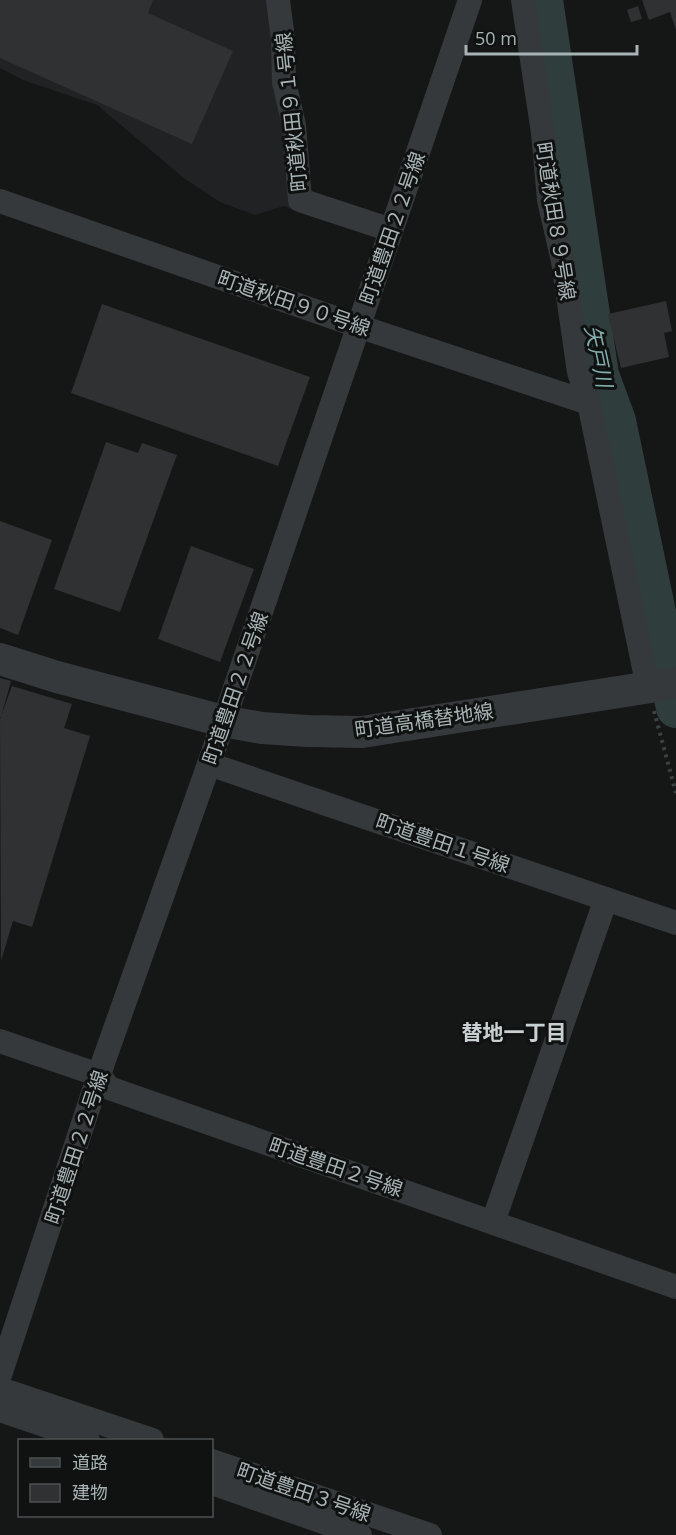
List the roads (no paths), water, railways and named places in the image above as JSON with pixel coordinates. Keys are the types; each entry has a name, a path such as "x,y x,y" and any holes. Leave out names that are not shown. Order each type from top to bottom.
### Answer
{"street":[{"name":"町道秋田９１号線","path":"278,0 283,39 284,82 294,125 300,200 391,230"},
{"name":"町道豊田２２号線","path":"0,1376 99,1076 209,764 470,0"},
{"name":"町道秋田８９号線","path":"522,0 543,133 549,200 563,261 579,372 662,685"},
{"name":"町道秋田９０号線","path":"0,201 589,404"},
{"name":"町道高橋替地線","path":"0,659 57,677 223,722 262,728 363,732 662,685"},
{"name":"町道豊田１号線","path":"209,764 676,923"},
{"path":"493,1222 606,899"},
{"name":"町道豊田２号線","path":"0,1041 99,1076 109,1088 676,1287"},
{"path":"0,1389 149,1439"},
{"path":"0,1410 85,1439"},
{"name":"町道豊田３号線","path":"213,1461 430,1535"},
{"path":"213,1483 360,1535"}],"waterway":[{"name":"矢戸川","path":"543,0 599,375 616,421 676,708"}],"district":[{"name":"替地一丁目","path":"514,1032"}]}
